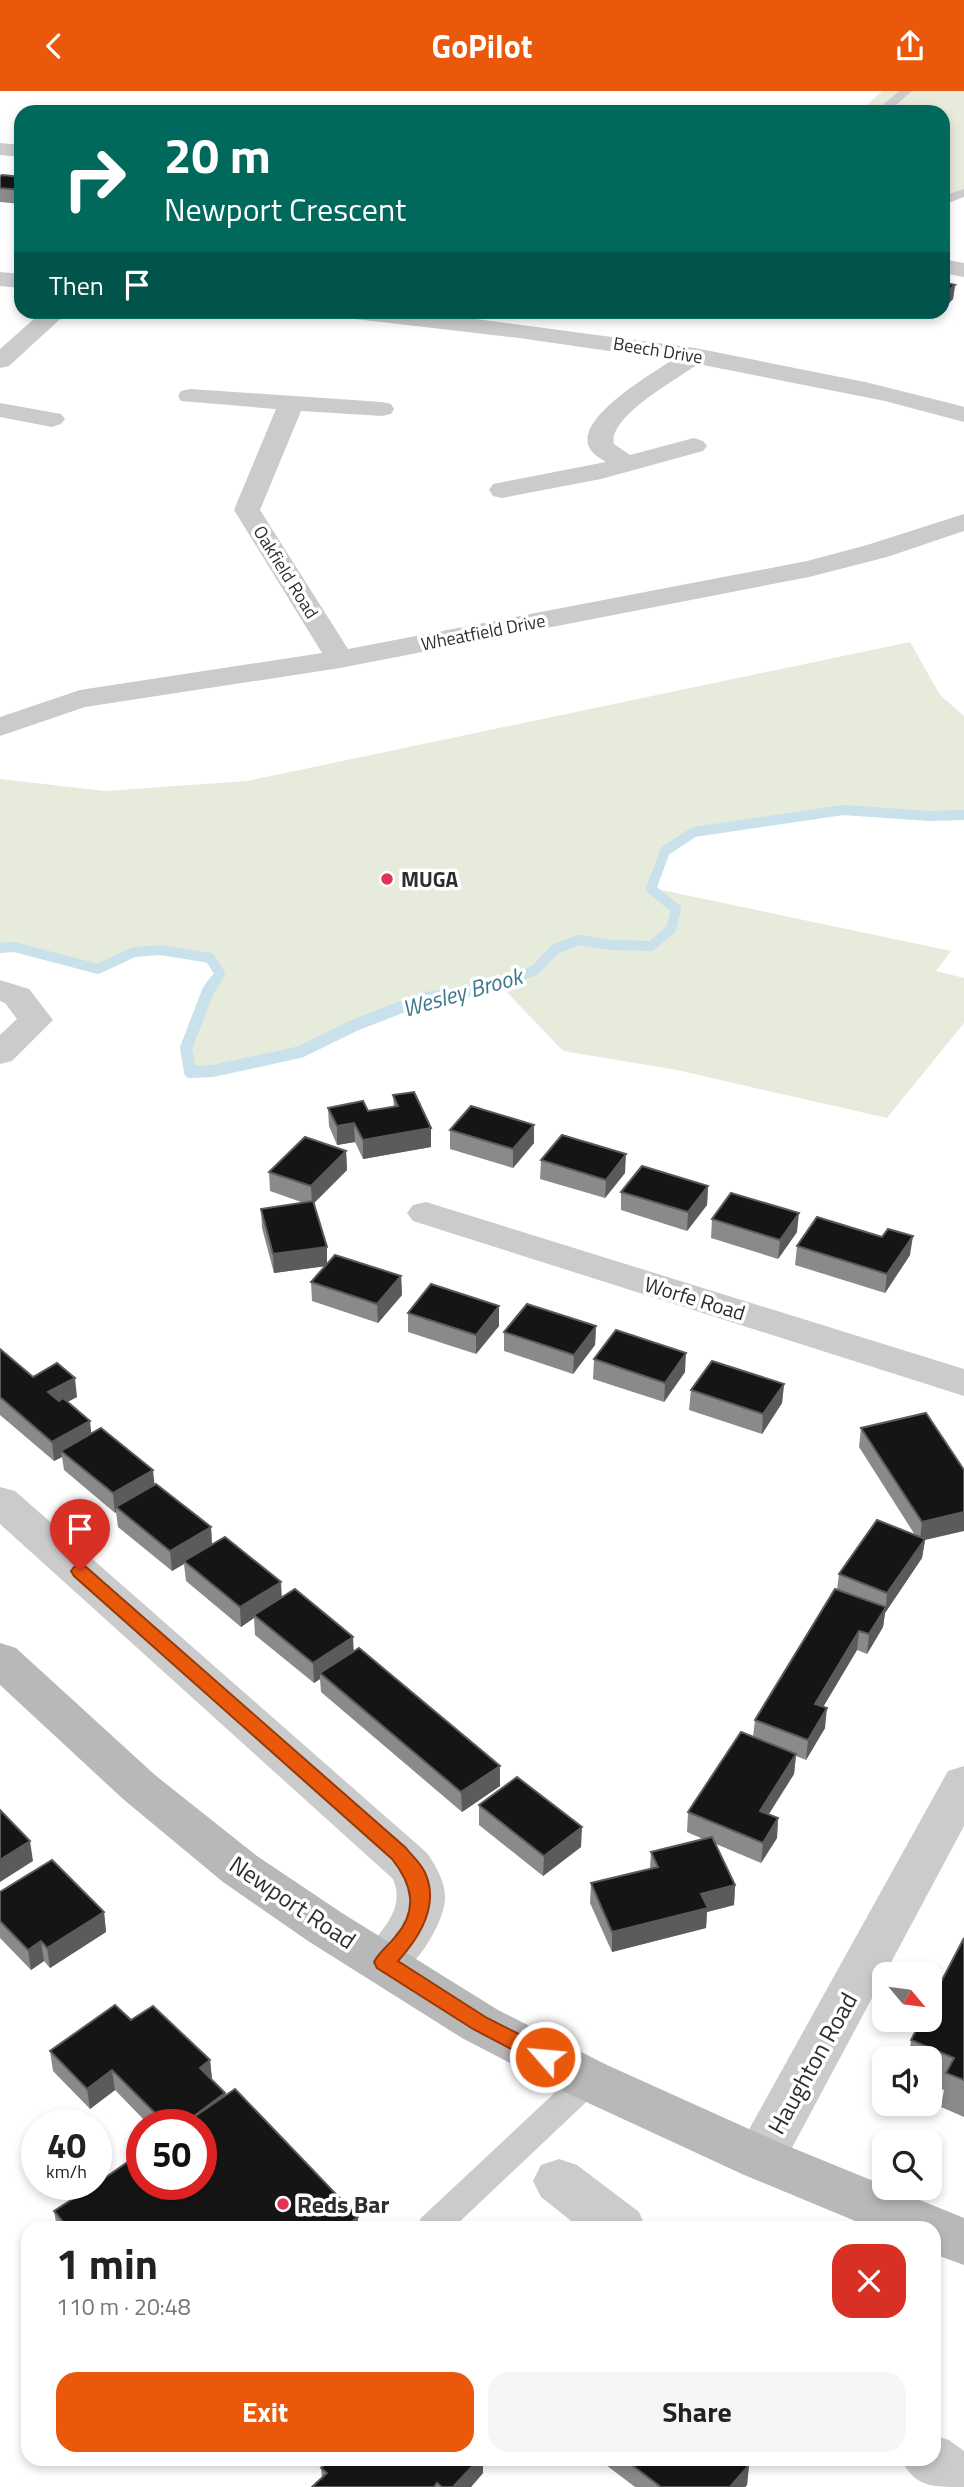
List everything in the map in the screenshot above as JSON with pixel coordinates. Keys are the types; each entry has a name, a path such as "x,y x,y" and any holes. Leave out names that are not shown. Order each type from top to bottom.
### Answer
{"main road":[{"name":"Newport Road","path":"0,1659 139,1787 240,1869 325,1927 480,2024 589,2080 760,2158 913,2221"},
{"name":"Newport Road","path":"941,2233 964,2242"}],"street":[{"path":"0,361 49,319"},
{"name":"Beech Drive","path":"476,319 695,355 837,383 964,415"},
{"path":"626,464 602,447 600,437 605,425 619,410 695,355"},
{"path":"190,396 382,409"},
{"name":"Oakfield Road","path":"291,404 247,510 341,659"},
{"path":"0,410 52,419"},
{"path":"502,490 626,464 694,446"},
{"name":"Wheatfield Drive","path":"0,727 80,699 341,659 808,569 877,551 964,522"},
{"path":"0,991 17,996 36,1020 0,1054"},
{"name":"Worfe Road","path":"426,1213 964,1383"},
{"path":"0,1501 399,1853 417,1876 421,1907 406,1940 384,1962"},
{"name":"Haughton Road","path":"760,2158 964,1783"},
{"path":"559,2181 611,2221"},
{"path":"939,2466 964,2484"}],"lane":[{"path":"889,105 906,91"},
{"path":"439,2221 589,2080"}],"shaded area":[{"path":"882,91 964,91 964,197 950,194 950,105 867,105"},
{"path":"910,642 940,695 964,716 964,815 929,816 843,810 694,832 665,851 652,888 951,951 936,971 964,978 964,1023 887,1118 677,1070 563,1051 500,985 422,999 354,1026 300,1052 213,1071 190,1072 186,1048 208,991 220,974 210,958 161,950 134,952 98,969 14,947 0,948 0,779 105,791 247,781"}],"building":[{"path":"14,176 14,189 0,188 0,177"},
{"path":"414,1092 431,1128 363,1140 354,1123 337,1126 328,1108 363,1101 368,1111 398,1106 393,1095"},
{"path":"471,1106 534,1125 513,1149 450,1130"},
{"path":"562,1135 626,1154 606,1180 541,1160"},
{"path":"305,1137 346,1151 311,1186 269,1172"},
{"path":"642,1166 708,1186 688,1212 621,1192"},
{"path":"731,1193 799,1213 780,1240 712,1219"},
{"path":"313,1201 327,1247 273,1254 261,1209"},
{"path":"817,1217 882,1237 888,1229 913,1236 887,1274 797,1246"},
{"path":"335,1255 401,1276 377,1304 311,1282"},
{"path":"431,1284 499,1306 476,1335 408,1313"},
{"path":"527,1304 596,1326 574,1355 504,1332"},
{"path":"616,1330 686,1353 665,1383 594,1359"},
{"path":"0,1349 33,1377 57,1363 75,1378 48,1392 59,1401 63,1398 90,1421 52,1442 0,1397"},
{"path":"712,1361 784,1384 763,1414 691,1390"},
{"path":"926,1413 964,1470 964,1512 922,1522 861,1428"},
{"path":"101,1428 153,1470 113,1493 61,1451"},
{"path":"156,1484 211,1527 170,1551 116,1507"},
{"path":"877,1520 925,1539 887,1593 839,1574"},
{"path":"225,1537 281,1582 240,1607 184,1561"},
{"path":"295,1589 353,1637 313,1663 254,1615"},
{"path":"835,1589 886,1607 869,1634 859,1631 815,1704 827,1708 808,1740 755,1720"},
{"path":"359,1648 500,1766 461,1792 320,1673"},
{"path":"741,1732 796,1754 760,1811 778,1818 763,1843 688,1812"},
{"path":"517,1777 582,1827 544,1856 479,1805"},
{"path":"0,1810 30,1841 0,1860"},
{"path":"712,1837 735,1885 701,1894 708,1908 612,1932 591,1883 658,1867 651,1852"},
{"path":"52,1860 104,1912 47,1948 41,1941 28,1950 0,1921 0,1892"},
{"path":"964,1938 964,2080 946,2073 954,2058 942,2053 942,2046 925,2046 911,2040 915,2032 942,2032 942,1980"},
{"path":"115,2005 131,2020 153,2006 210,2060 200,2068 225,2093 204,2109 151,2109 112,2070 87,2089 50,2051"},
{"path":"235,2089 358,2217 353,2221 62,2221 54,2211 71,2200 112,2200 112,2173 126,2163 126,2200 217,2200 217,2109 206,2109"},
{"path":"472,2466 453,2487 442,2487 437,2483 434,2487 312,2487 327,2473 321,2468"},
{"path":"633,2466 748,2466 730,2487 661,2487"}],"waterway":[{"name":"Wesley Brook","path":"506,982 535,970 555,949 579,940 612,945 651,946 671,929 676,909 651,889 665,851 694,832 843,810 929,816 964,815"},
{"name":"Wesley Brook","path":"0,948 14,947 98,969 134,952 161,950 210,958 220,974 214,982"},
{"name":"Wesley Brook","path":"215,981 208,991 186,1048 190,1072 213,1071 300,1052 353,1026 422,999 510,981"}],"place":[{"name":"MUGA","path":"387,879"},
{"name":"Reds Bar","path":"283,2204"}],"route":[{"path":"80,1571 399,1853 417,1876 421,1907 406,1940 384,1962 480,2024 545,2057"}]}
